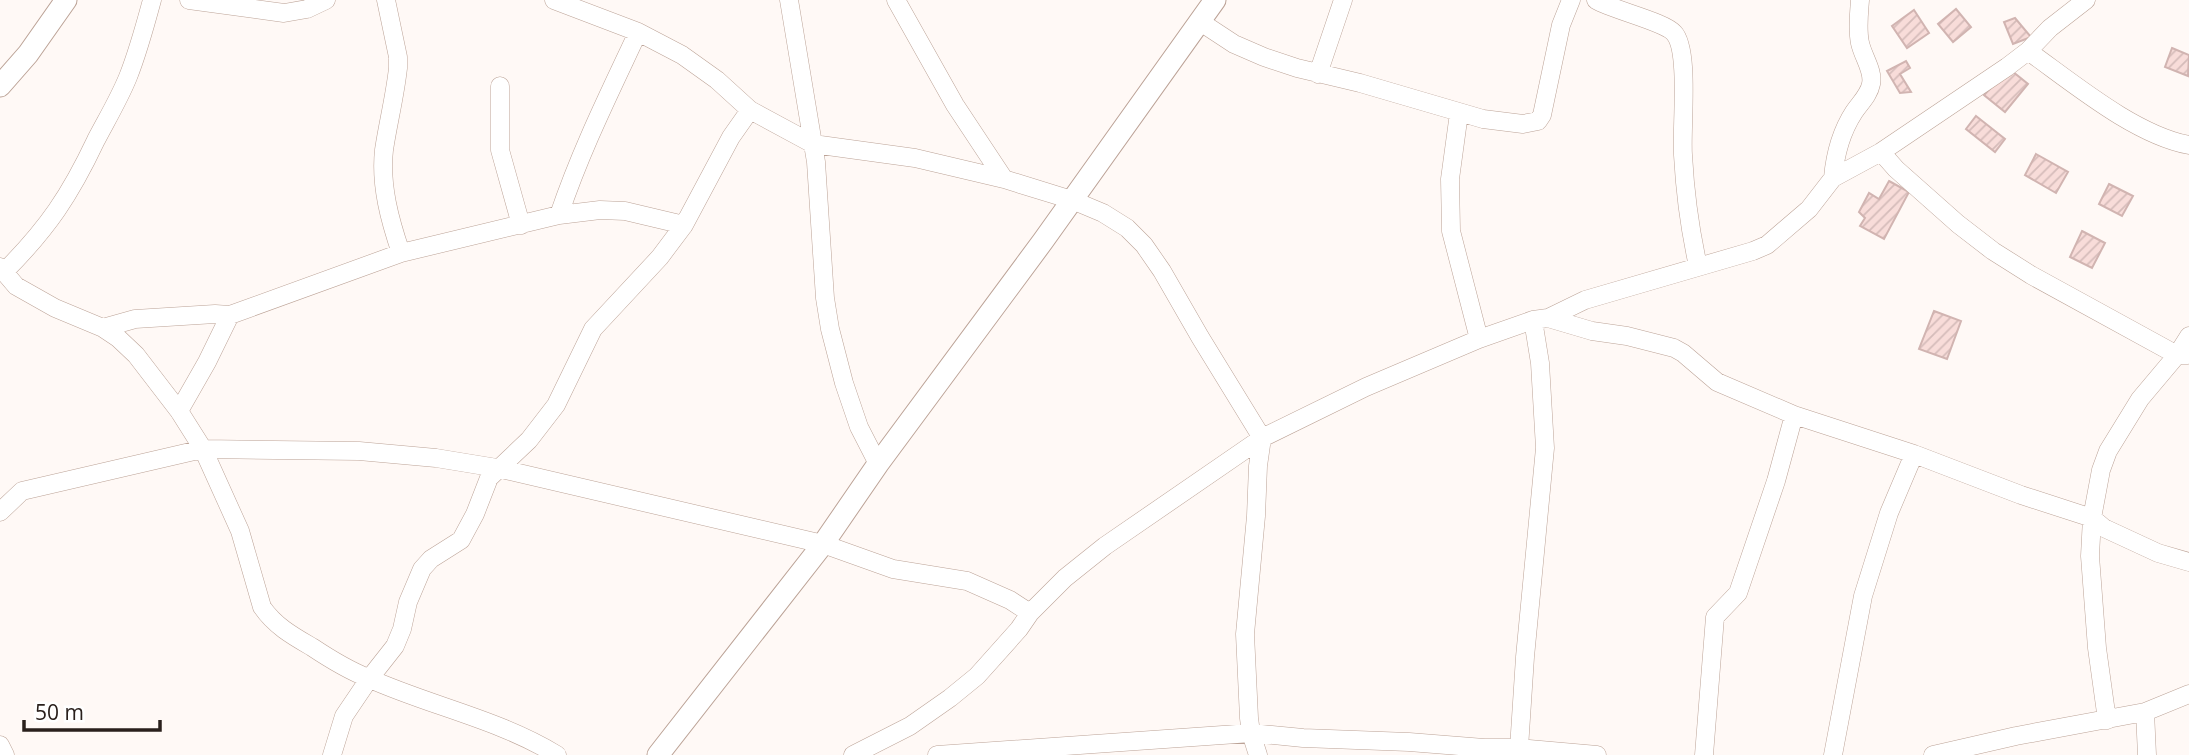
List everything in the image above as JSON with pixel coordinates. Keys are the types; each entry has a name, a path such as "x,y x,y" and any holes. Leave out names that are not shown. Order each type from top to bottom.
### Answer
{"street":[{"path":"0,86 28,54 66,0"},
{"path":"152,0 127,78 82,170 62,204 34,242 2,269 16,286 118,338 136,355 179,411 203,449 240,531 262,607 269,617 284,630 324,655 369,679 495,724 557,755"},
{"path":"189,0 284,13 307,9 326,0"},
{"path":"386,0 398,68 384,152 384,170 388,207 401,253"},
{"path":"559,0 638,32 682,55 717,80 750,110 813,144 915,158 1004,179 1072,200 1103,213 1126,228 1144,245 1262,438 1245,634 1251,733 1258,755"},
{"path":"789,0 816,162 825,298 830,329 859,427 878,464"},
{"path":"896,0 955,105 1004,179"},
{"path":"658,755 823,544 878,464 1215,0"},
{"path":"1318,74 1343,0"},
{"path":"1199,21 1234,44 1264,57 1459,113 1523,124 1538,121 1546,102 1561,25 1571,0"},
{"path":"1596,0 1608,7 1665,27 1675,33 1679,43 1684,79 1683,154 1693,245 1698,266"},
{"path":"1833,178 1836,153 1853,114 1869,92 1872,82 1859,40 1860,0"},
{"path":"853,755 910,726 950,698 977,676 1030,613 1065,578 1105,546 1262,438 1366,387 1479,339 1541,319 1585,300 1767,245 1809,209 1833,178 1881,152 1970,93 2028,51 2050,28 2085,0"},
{"path":"559,215 574,169 592,127 638,32"},
{"path":"2028,51 2131,121 2160,136 2189,145"},
{"path":"500,86 500,150 521,225"},
{"path":"332,755 344,716 395,646 412,591 422,569 431,559 461,540 489,478 529,440 556,405 593,329 660,257 684,225 732,137 750,110"},
{"path":"1459,113 1450,179 1451,231 1479,339"},
{"path":"1881,152 1896,169 1958,224 1993,251 2031,275 2183,355"},
{"path":"103,328 135,318 230,315 401,253 559,215 600,210 625,211 684,225"},
{"path":"179,411 208,362 230,315"},
{"path":"1541,319 1674,348 1717,382 1794,415 1914,454 2021,495 2092,518 2104,528 2158,553 2189,562"},
{"path":"1519,747 1545,448 1540,363 1541,319"},
{"path":"2107,720 2090,556 2092,518 2101,470 2108,451 2140,399 2183,355 2189,336"},
{"path":"1704,755 1715,617 1738,593 1776,481 1794,415"},
{"path":"0,512 22,491 203,449 359,451 436,458 497,468 823,544 893,569 967,581 1010,600 1030,613"},
{"path":"1833,755 1863,596 1889,513 1914,454"},
{"path":"1933,755 2016,736 2145,712 2189,694"},
{"path":"2145,712 2147,755"},
{"path":"937,755 1251,733 1485,748 1519,747 1597,755"},
{"path":"0,745 5,755"}],"building":[{"path":"1956,9 1971,27 1953,42 1938,24"},
{"path":"1914,10 1929,33 1907,48 1892,26"},
{"path":"2015,18 2031,37 2013,44 2004,22"},
{"path":"2172,48 2189,55 2188,76 2165,67"},
{"path":"1906,61 1910,68 1900,74 1911,92 1900,93 1887,71"},
{"path":"2007,67 2028,84 2005,112 1984,95"},
{"path":"1976,116 2005,139 1995,152 1966,129"},
{"path":"2036,154 2068,172 2056,193 2025,175"},
{"path":"1889,181 1909,192 1884,239 1860,226 1865,218 1859,212 1869,193 1879,199"},
{"path":"2109,184 2133,196 2122,216 2099,204"},
{"path":"2082,231 2105,243 2092,268 2070,257"},
{"path":"1934,311 1961,321 1947,359 1919,349"}]}
